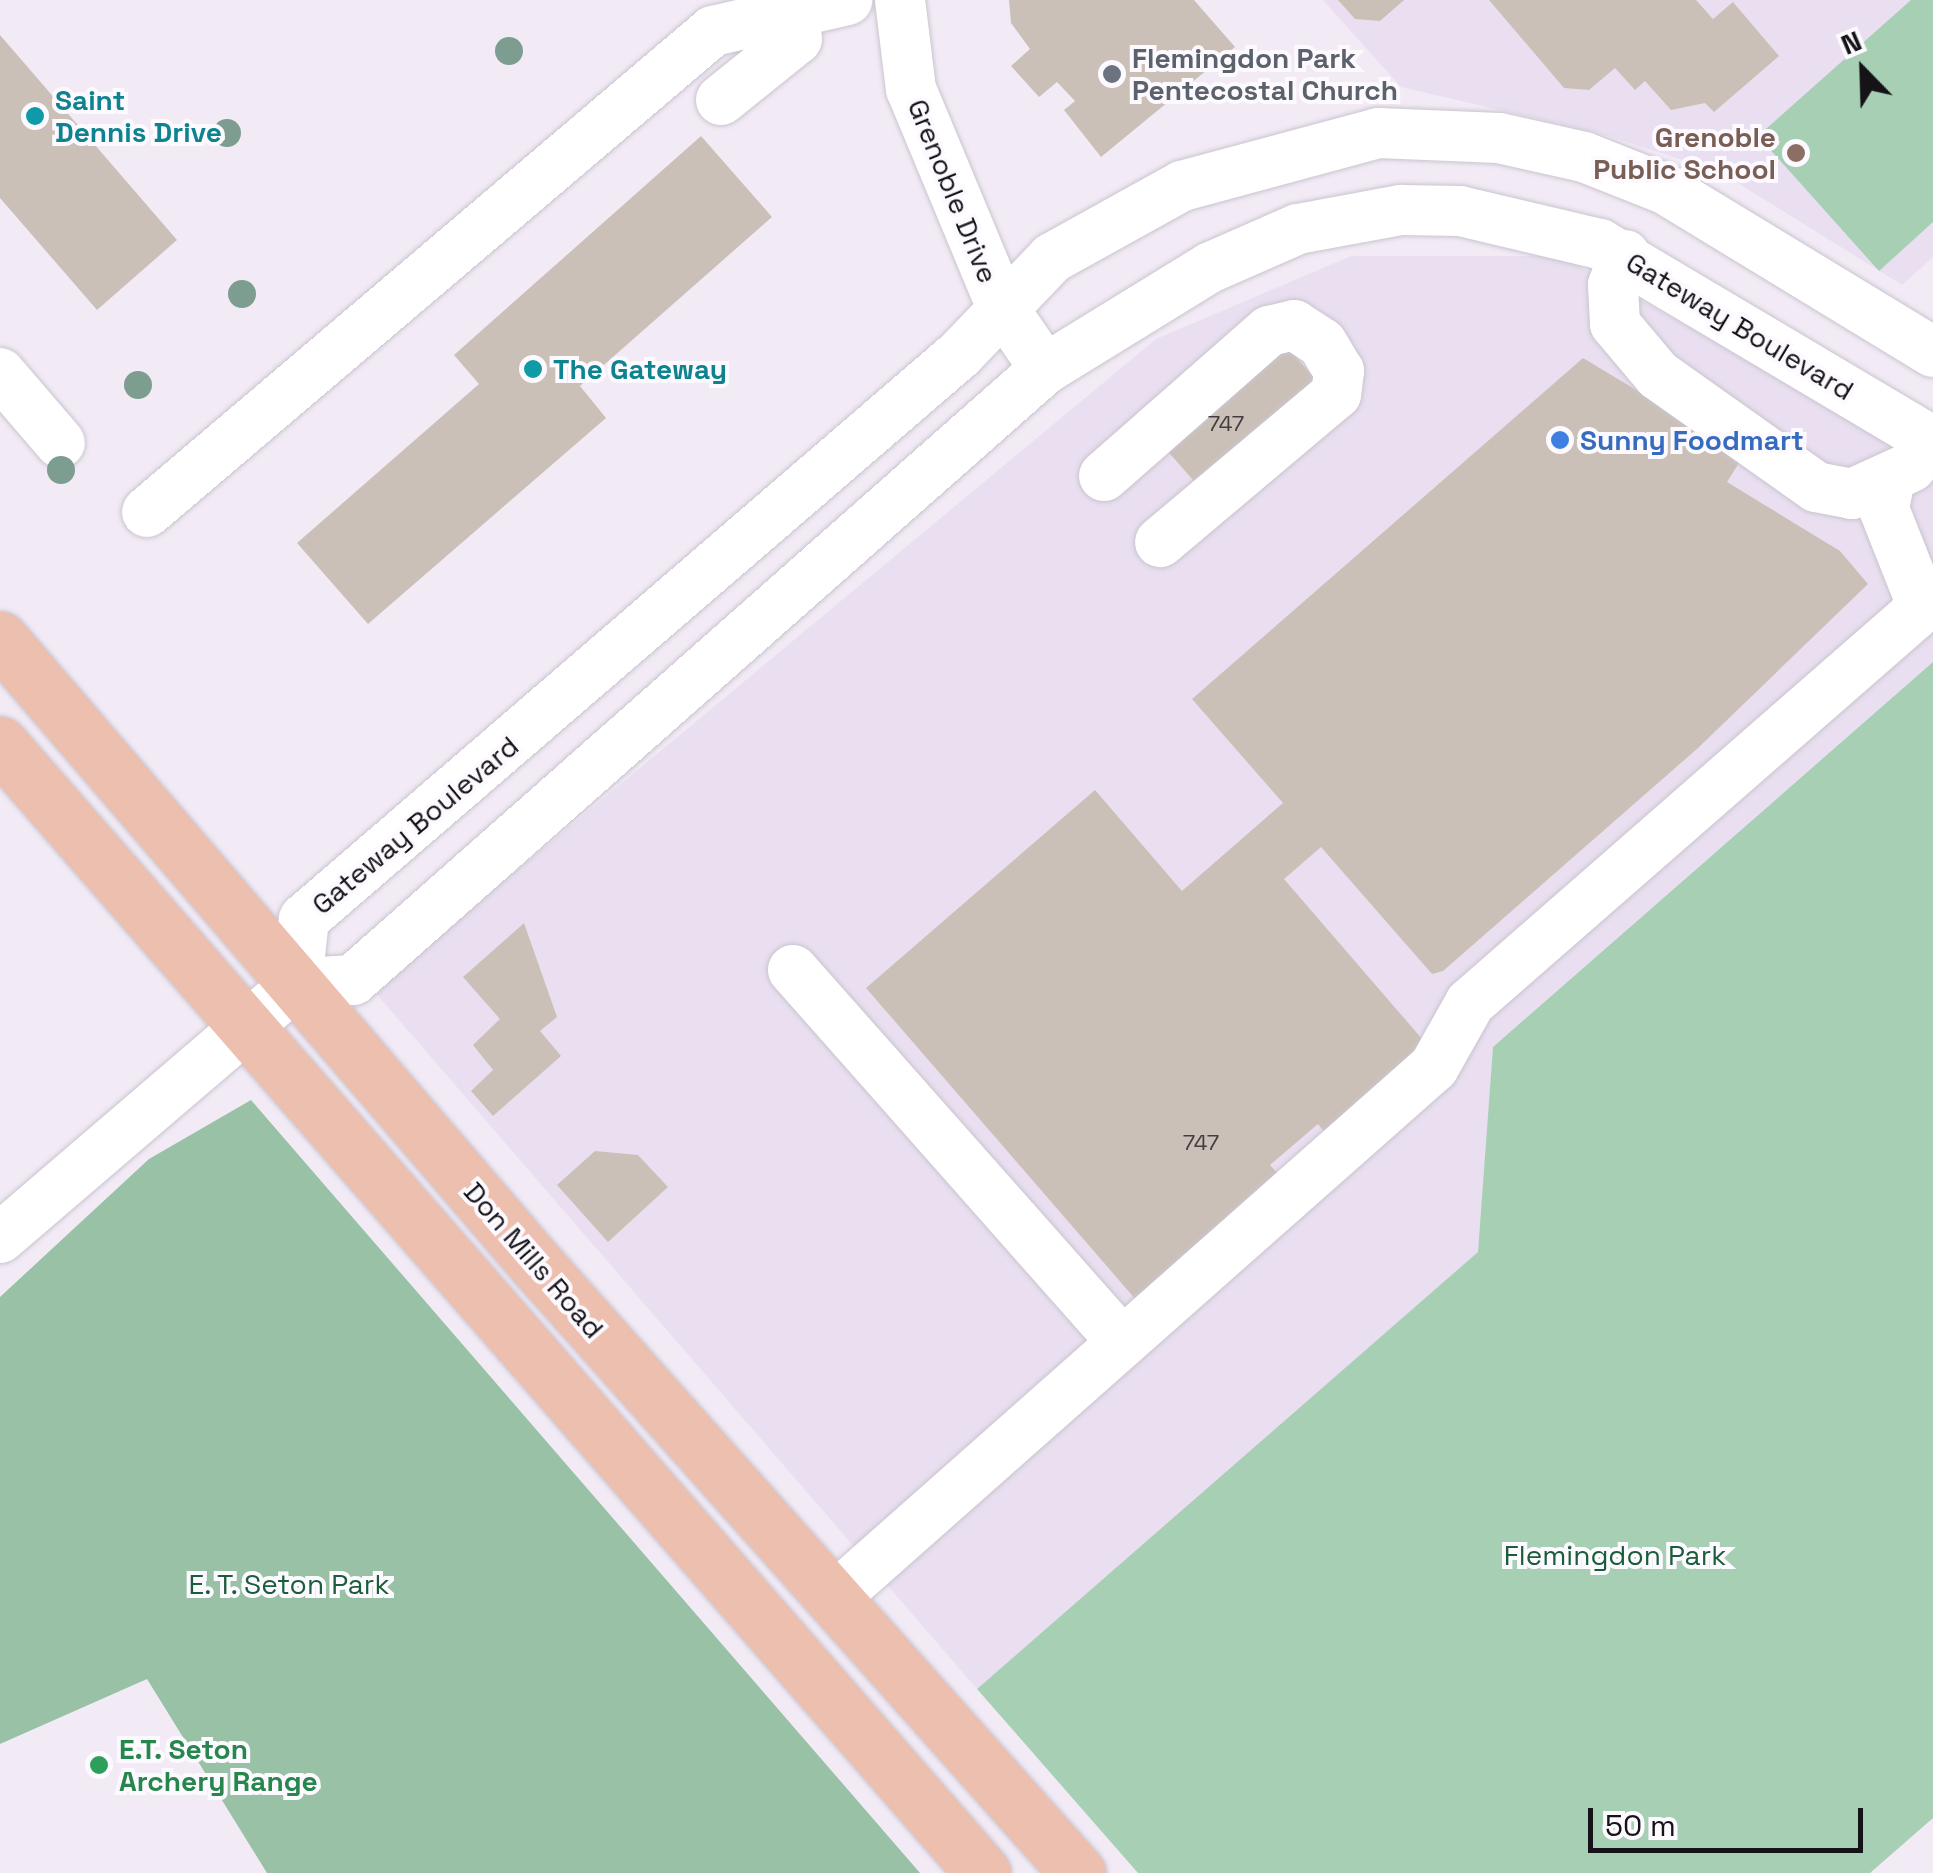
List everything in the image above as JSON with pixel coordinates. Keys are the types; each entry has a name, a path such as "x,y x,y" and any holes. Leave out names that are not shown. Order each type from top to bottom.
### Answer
{"main road":[{"name":"Don Mills Road","path":"0,639 1078,1873"},
{"path":"0,744 982,1873"}],"street":[{"path":"147,512 712,31 794,7 847,0"},
{"name":"Grenoble Drive","path":"900,0 911,89 1001,305 1045,368"},
{"path":"721,100 797,40 794,7"},
{"name":"Gateway Boulevard","path":"1933,352 1626,172 1438,133 1316,144 1182,186 1079,239 1001,305 960,354 304,919 297,983 353,980 1045,368 1253,246 1350,216 1460,211 1625,255 1933,441"},
{"path":"1625,255 1613,285 1615,324 1658,375 1816,488 1852,494 1889,484 1933,441"},
{"path":"1104,476 1268,331 1294,325 1322,342 1339,371 1336,394 1160,542"},
{"path":"0,372 60,443"},
{"path":"836,1596 1120,1340 1434,1067 1470,1003 1913,616 1920,600 1884,509 1889,484"},
{"path":"543,716 598,764"},
{"path":"793,970 1120,1340"},
{"path":"0,1238 297,983"}],"shaded area":[{"name":"Grenoble Public School","path":"1323,0 1933,0 1933,257 1902,285 1720,172 1599,133 1401,87"},
{"path":"1351,256 1560,256 1842,411 1933,477 1933,662 1493,1047 1479,1252 977,1689 373,990 1156,339"}],"green space":[{"path":"1911,0 1933,0 1933,222 1879,271 1758,136"},
{"name":"Flemingdon Park","path":"1933,662 1933,1818 1870,1873 1138,1873 977,1689 1478,1252 1493,1047"},
{"name":"E. T. Seton Park","path":"251,1100 920,1873 267,1873 147,1679 0,1744 0,1297 149,1159"}],"building":[{"name":"Flemingdon Park Pentecostal Church","path":"1009,0 1194,0 1235,47 1101,157 1064,110 1075,101 1057,82 1039,97 1011,66 1030,49 1011,23"},
{"path":"1338,0 1404,0 1380,21 1355,19"},
{"path":"1489,0 1696,0 1713,19 1733,2 1779,56 1714,112 1705,103 1671,110 1645,81 1635,90 1615,68 1589,90 1564,88"},
{"name":"Saint Dennis Drive","path":"0,35 177,240 97,310 0,198"},
{"name":"The Gateway","path":"701,136 772,217 580,386 606,418 368,624 297,543 479,384 454,355"},
{"path":"1277,335 1322,387 1207,496 1157,439"},
{"path":"1583,358 1744,455 1727,482 1840,551 1868,584 1698,748 1443,971 1432,974 1321,847 1284,879 1429,1047 1327,1135 1318,1124 1270,1165 1280,1176 1137,1301 866,988 1095,790 1182,891 1283,803 1192,699"},
{"path":"524,923 557,1017 540,1031 561,1056 493,1116 471,1091 493,1070 473,1045 500,1019 463,977"},
{"path":"595,1151 638,1155 668,1187 608,1242 557,1185"}],"place":[{"name":"Flemingdon Park Pentecostal Church","path":"1112,74"},
{"name":"Saint Dennis Drive","path":"35,116"},
{"name":"Grenoble Public School","path":"1796,153"},
{"name":"The Gateway","path":"533,369"},
{"name":"Sunny Foodmart","path":"1560,440"},
{"name":"E.T. Seton Archery Range","path":"99,1765"}]}
